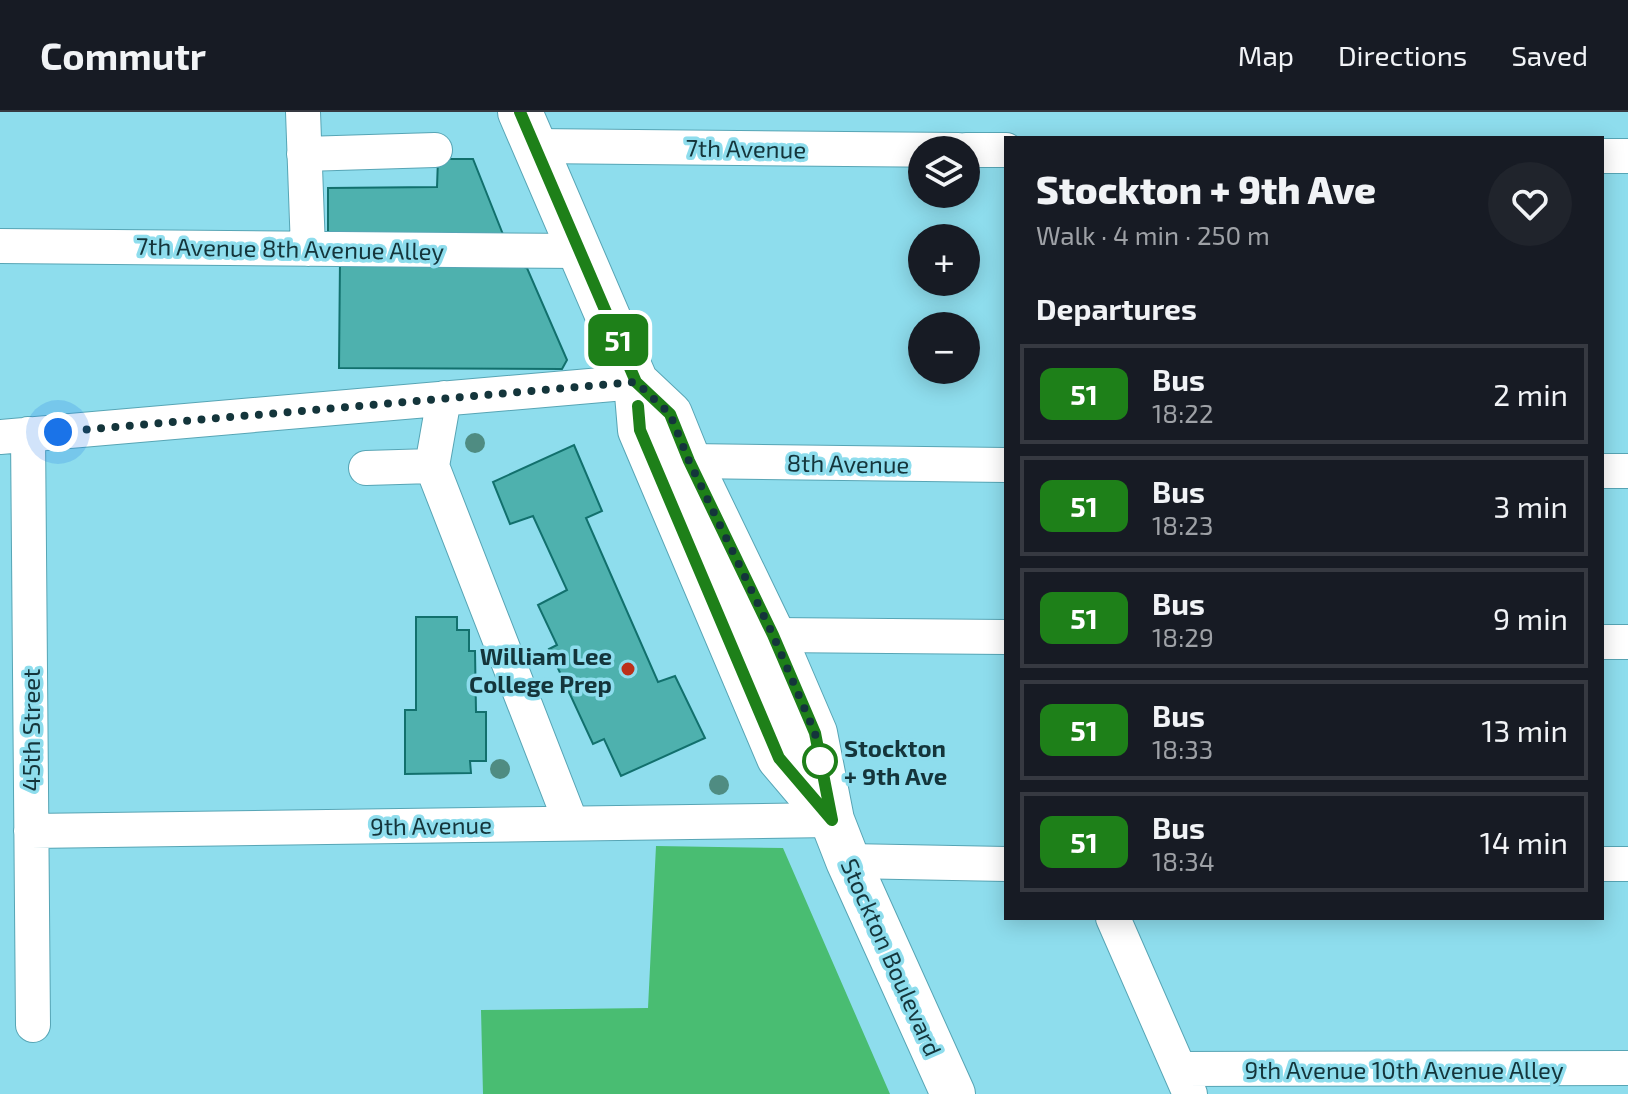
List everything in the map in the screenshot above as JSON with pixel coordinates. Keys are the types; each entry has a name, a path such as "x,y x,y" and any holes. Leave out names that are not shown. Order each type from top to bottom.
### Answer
{"main road":[{"name":"Stockton Boulevard","path":"527,129 636,382 640,430 779,758 832,820"},
{"name":"Stockton Boulevard","path":"636,382 670,414 689,461 773,635 815,733 832,820 848,861 953,1094"}],"street":[{"path":"303,112 308,249"},
{"name":"7th Avenue","path":"527,129 908,148"},
{"path":"304,154 435,150"},
{"path":"980,150 1004,150"},
{"path":"1604,156 1628,156"},
{"name":"7th Avenue 8th Avenue Alley","path":"0,246 580,251"},
{"path":"14,436 636,382"},
{"path":"444,398 432,466 571,823"},
{"name":"45th Street","path":"14,436 31,831 33,1025"},
{"name":"8th Avenue","path":"689,461 1004,465"},
{"path":"366,468 432,466"},
{"path":"1604,471 1628,471"},
{"path":"773,635 1004,637"},
{"path":"1604,642 1628,642"},
{"name":"9th Avenue","path":"31,831 832,820"},
{"path":"848,861 1004,864"},
{"path":"1604,864 1628,864"},
{"path":"1114,920 1185,1082"},
{"name":"9th Avenue 10th Avenue Alley","path":"1185,1082 1628,1068"}],"green space":[{"path":"656,846 783,848 890,1094 483,1094 481,1010 648,1008"}],"building":[{"path":"438,159 473,159 504,237 328,238 328,188 437,187"},
{"path":"340,260 518,265 527,268 567,360 562,369 339,368"},
{"path":"574,445 602,511 586,518 658,682 675,676 705,738 621,776 604,739 593,744 549,649 557,645 538,605 567,590 533,516 510,524 493,482"},
{"path":"416,617 457,617 457,630 469,630 469,651 475,651 476,712 486,712 486,761 470,761 471,773 405,774 405,710 416,710"}],"bus line":[{"name":"51","path":"520,112 636,382 670,414 689,461 773,635 815,733 832,820 779,758 640,430 638,406"}],"place":[{"name":"William Lee College Prep","path":"628,669"},
{"name":"Stockton + 9th Ave","path":"820,761"}],"route":[{"path":"58,432 636,382 670,414 689,461 773,635 815,733 820,761"}]}
